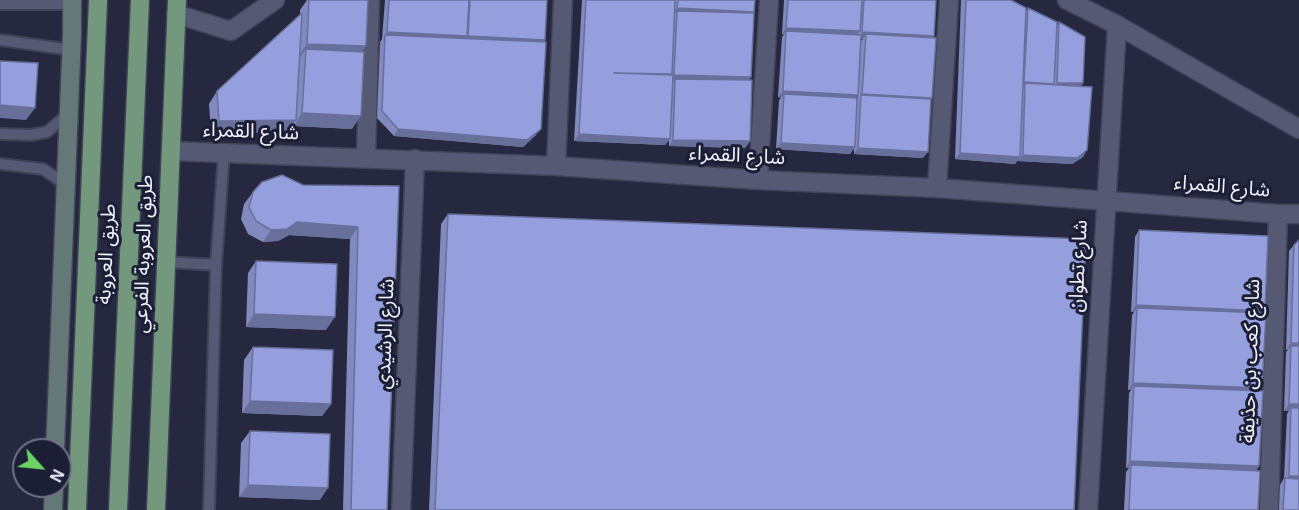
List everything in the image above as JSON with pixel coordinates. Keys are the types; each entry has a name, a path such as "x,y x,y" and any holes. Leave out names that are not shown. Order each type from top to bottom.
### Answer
{"main road":[{"name":"طريق العروبة","path":"77,510 98,0"},
{"name":"طريق العروبة","path":"118,510 141,0"},
{"name":"طريق العروبة الفرعي","path":"156,510 177,7"}],"street":[{"path":"177,7 231,31 275,0"},
{"path":"366,158 370,0"},
{"path":"556,166 563,0"},
{"path":"758,180 769,0"},
{"path":"937,188 949,0"},
{"path":"1067,0 1117,25 1299,129"},
{"path":"55,438 72,50 72,2"},
{"name":"شارع تطوان","path":"1088,510 1117,25"},
{"name":"شارع القمراء","path":"171,151 556,166 758,180 937,188 1299,214"},
{"name":"شارع الرشيدي","path":"401,510 416,159"},
{"name":"شارع كعب بن حذيفة","path":"1269,510 1278,214"}],"lane":[{"path":"0,4 72,2"},
{"path":"0,40 72,50"},
{"path":"0,134 31,135 47,132 68,114"},
{"path":"209,510 216,265 224,153"},
{"path":"0,164 43,169 65,184"},
{"path":"166,262 216,265"}],"building":[{"path":"309,0 368,0 366,46 307,44"},
{"path":"389,0 469,0 467,36 387,32"},
{"path":"470,0 547,0 545,40 468,36"},
{"path":"586,0 675,0 672,74 614,73 673,75 670,139 579,134"},
{"path":"678,0 755,0 754,12 677,8"},
{"path":"788,0 862,0 860,31 786,28"},
{"path":"864,0 936,0 934,36 862,32"},
{"path":"966,0 1011,0 1026,8 1020,157 960,153"},
{"path":"1028,8 1057,22 1054,84 1024,82"},
{"path":"677,11 754,13 751,77 674,75"},
{"path":"302,13 296,120 219,121 217,91"},
{"path":"1059,22 1085,37 1083,83 1057,83"},
{"path":"786,31 861,35 858,95 783,91"},
{"path":"866,34 936,38 932,98 862,94"},
{"path":"385,35 546,42 541,129 527,140 398,129 382,111"},
{"path":"306,49 364,52 361,116 302,113"},
{"path":"0,61 38,63 35,108 0,105"},
{"path":"675,79 752,80 750,141 673,140"},
{"path":"1025,83 1092,87 1087,150 1077,158 1023,155"},
{"path":"784,94 857,98 855,147 781,143"},
{"path":"861,95 931,99 928,152 858,148"},
{"path":"282,175 303,185 399,186 387,510 351,510 358,227 297,222 287,229 271,230 256,221 249,207 253,192 262,182"},
{"path":"448,214 1086,239 1074,510 435,510"},
{"path":"1139,230 1268,236 1265,311 1136,305"},
{"path":"1299,240 1299,343 1291,343 1294,245"},
{"path":"256,261 337,264 335,317 254,314"},
{"path":"1137,308 1266,313 1262,388 1133,383"},
{"path":"1291,346 1299,346 1299,404 1289,404"},
{"path":"253,347 333,350 331,404 250,401"},
{"path":"1134,386 1263,391 1259,466 1130,461"},
{"path":"1291,408 1299,408 1299,476 1289,476"},
{"path":"250,431 330,434 328,488 248,485"},
{"path":"1131,465 1260,471 1258,510 1129,510"},
{"path":"1285,478 1299,479 1299,510 1283,510"}]}
